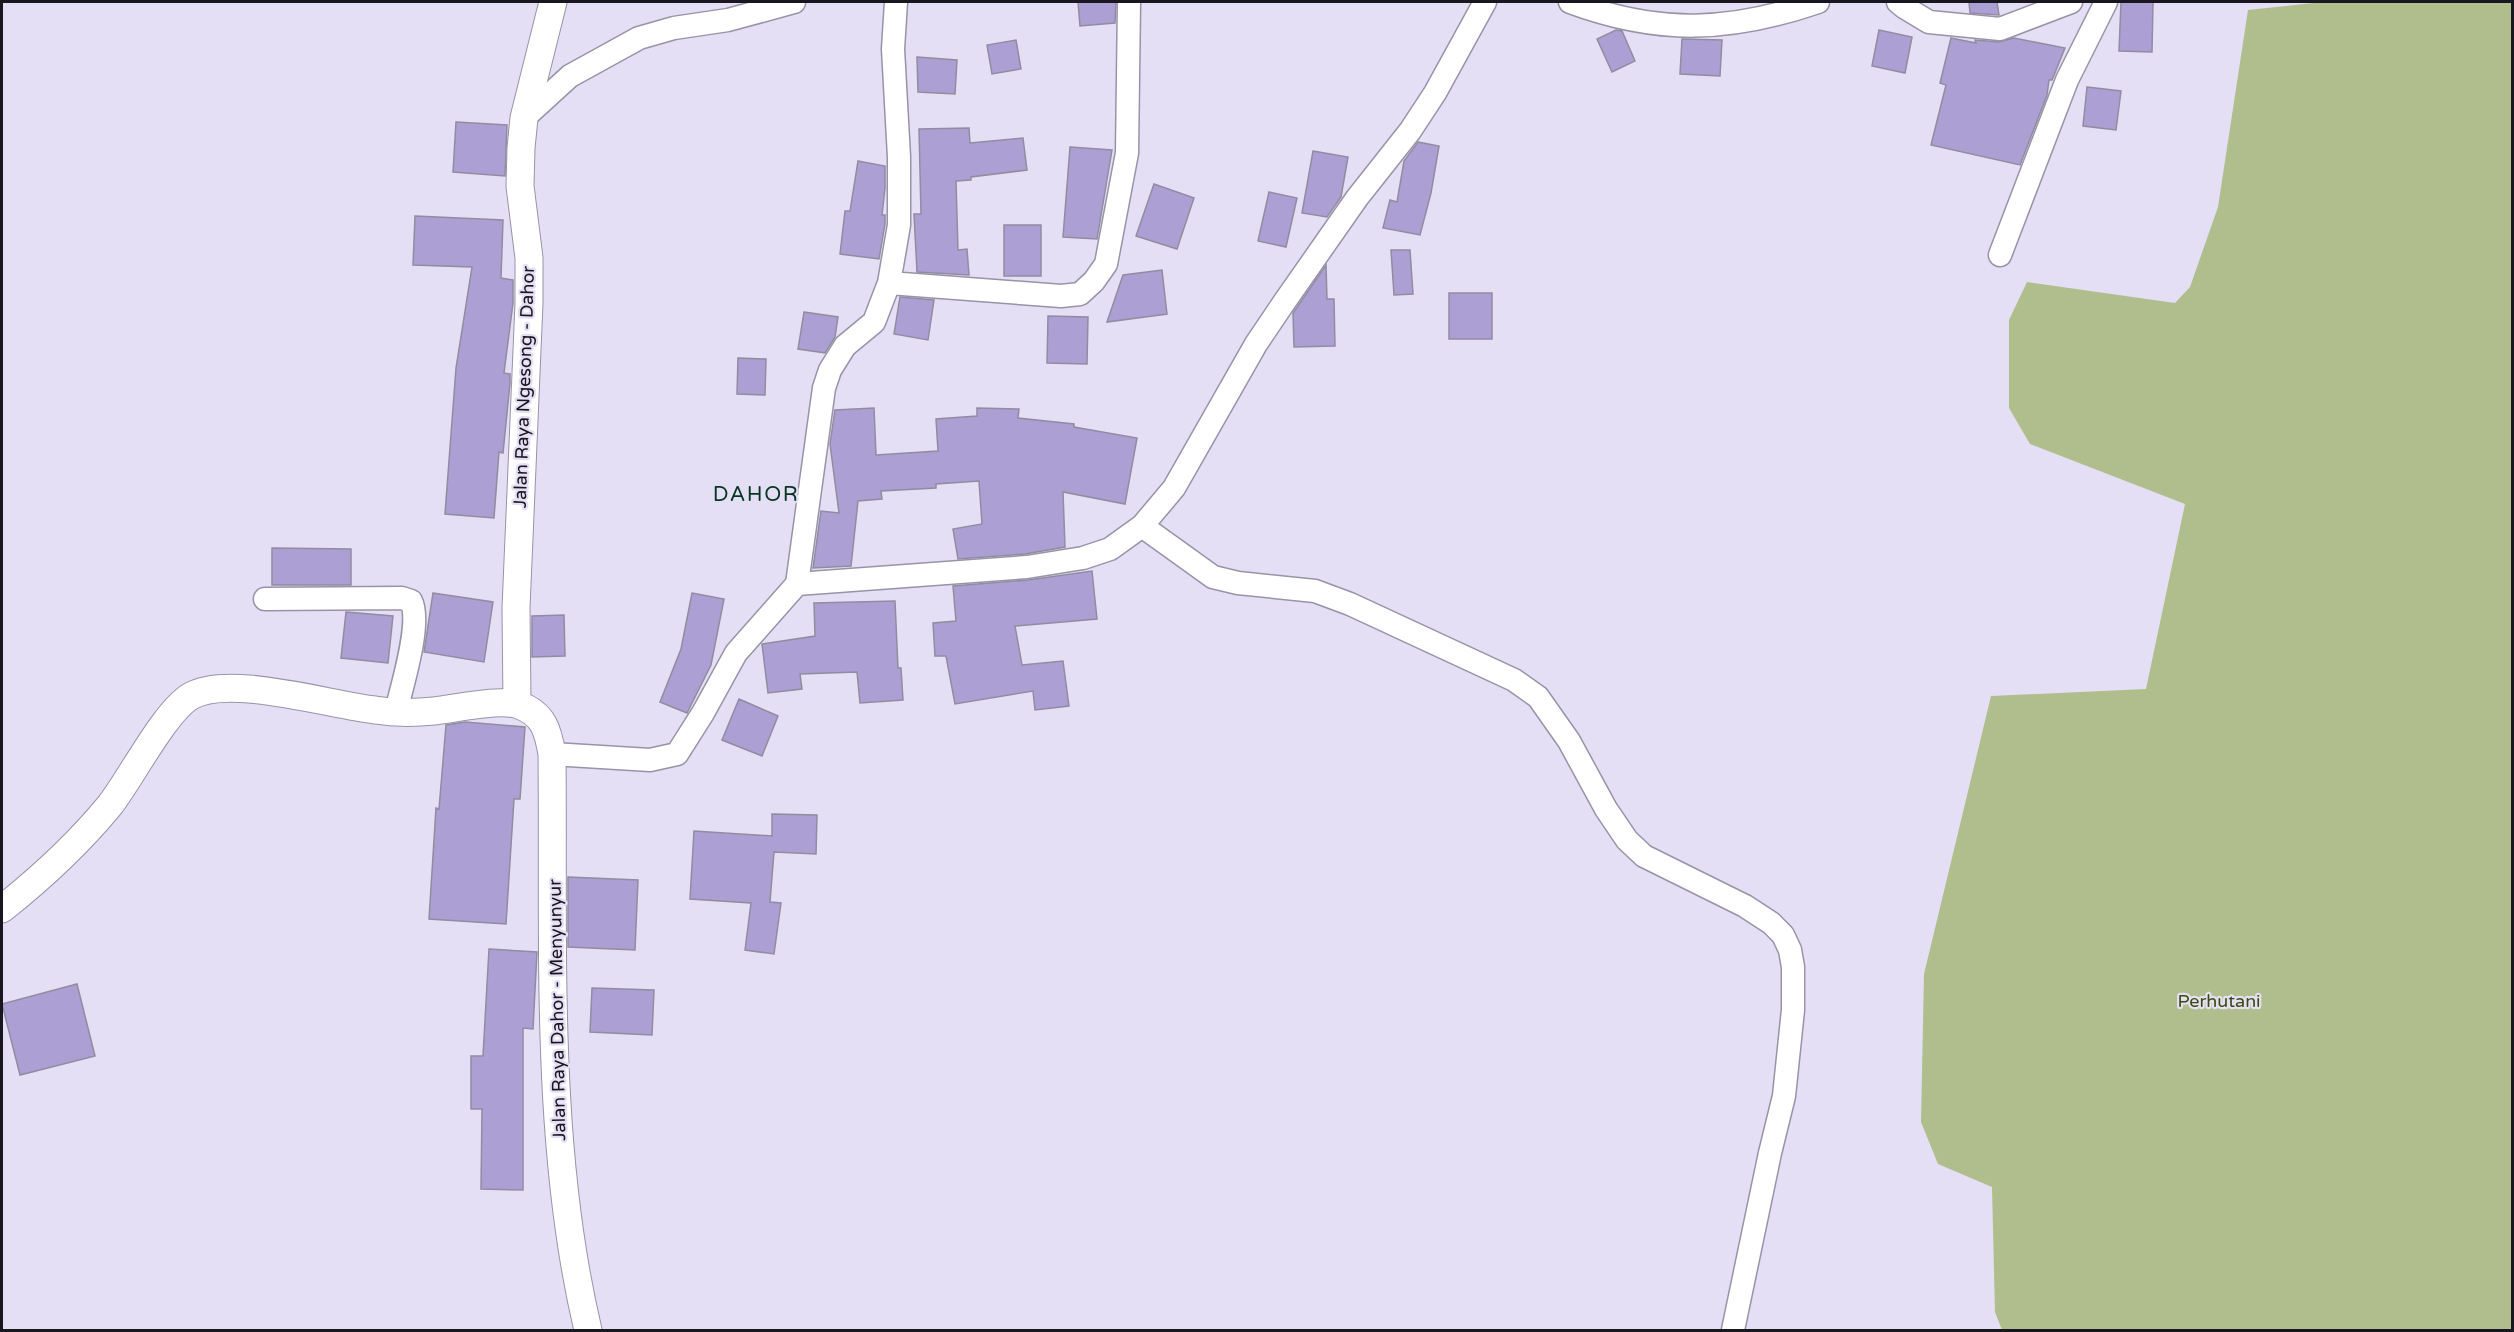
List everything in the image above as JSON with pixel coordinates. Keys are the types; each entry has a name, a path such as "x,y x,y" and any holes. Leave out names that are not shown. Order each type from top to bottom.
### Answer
{"street":[{"name":"Jalan Raya Ngesong - Dahor","path":"516,704 516,608 529,303 529,258 520,186 520,148 524,118 553,2"},
{"path":"524,118 570,76 639,38 674,28 728,20 794,2"},
{"path":"552,754 650,760 677,754 736,653 797,584 824,388 830,370 845,346 874,322 879,312 889,283 899,225 899,157 893,49 896,2"},
{"path":"889,283 1061,296 1080,294 1094,281 1106,264 1127,153 1129,2"},
{"path":"797,584 1027,567 1083,558 1110,549 1142,526 1174,488 1256,344 1357,198 1410,131 1435,93 1485,2"},
{"path":"1570,2 1603,14 1684,27 1745,22 1818,2"},
{"path":"1898,2 1929,22 2000,29 2071,2"},
{"path":"2000,255 2067,80 2106,2"},
{"path":"1142,526 1213,577 1324,594 1514,680 1538,697 1569,741 1606,809 1627,840 1644,856 1745,906 1771,922 1783,934 1790,950 1793,967 1793,1010 1784,1096 1733,1330"},
{"path":"265,599 402,598 411,601 415,609 415,625 396,711"},
{"path":"2,909 64,856 86,833 133,774 171,715 181,703 191,696 212,689 255,690 376,711 435,711 464,706 516,704"},
{"name":"Jalan Raya Dahor - Menyunyur","path":"516,704 531,710 542,719 548,732 552,754 556,1095 564,1200 578,1286 588,1330"}],"green space":[{"name":"Perhutani","path":"2322,2 2512,2 2512,1330 2002,1330 1995,1312 1992,1187 1938,1164 1921,1122 1924,974 1991,696 2146,689 2185,504 2030,444 2009,408 2009,320 2027,282 2175,303 2190,287 2218,207 2248,10"}],"building":[{"path":"1078,2 1116,2 1115,23 1080,26"},
{"path":"1969,2 1997,2 1999,15 1970,13"},
{"path":"2121,2 2153,2 2152,52 2119,51"},
{"path":"1616,30 1622,31 1635,61 1612,72 1597,39"},
{"path":"1879,30 1912,37 1905,73 1872,66"},
{"path":"1951,38 1976,43 1975,40 1999,42 2014,38 2065,48 2052,80 2049,80 2047,95 2020,165 1931,145 1946,85 1940,83"},
{"path":"1682,39 1722,40 1720,76 1680,74"},
{"path":"1016,40 1021,69 992,74 987,45"},
{"path":"917,57 957,60 955,94 918,92"},
{"path":"2087,87 2121,91 2116,130 2083,126"},
{"path":"456,122 507,125 505,176 453,172"},
{"path":"969,128 970,143 1023,138 1027,170 956,181 958,250 967,249 969,275 917,272 914,214 921,214 919,129"},
{"path":"1418,142 1439,146 1431,193 1420,235 1383,228 1390,200 1397,202 1404,161"},
{"path":"1070,147 1112,150 1097,239 1063,237"},
{"path":"1313,151 1348,157 1341,197 1327,217 1302,213"},
{"path":"858,161 885,166 882,215 885,215 885,224 879,259 840,254 845,211 850,211"},
{"path":"1154,184 1194,198 1177,249 1136,236"},
{"path":"1269,192 1297,198 1286,247 1258,241"},
{"path":"415,216 503,220 501,278 513,280 513,303 504,373 510,374 510,383 503,453 499,452 494,518 445,514 456,368 472,267 413,265"},
{"path":"1004,225 1041,225 1041,276 1004,276"},
{"path":"1391,250 1410,250 1413,294 1394,295"},
{"path":"1326,265 1327,299 1334,299 1335,346 1294,347 1293,313"},
{"path":"1162,270 1167,314 1107,322 1123,275"},
{"path":"1449,293 1492,293 1492,339 1449,339"},
{"path":"900,297 934,300 928,340 894,334"},
{"path":"804,312 838,317 835,337 825,353 798,349"},
{"path":"1048,316 1088,317 1087,364 1047,363"},
{"path":"738,358 766,359 765,395 737,394"},
{"path":"874,408 876,455 938,451 936,419 977,416 977,408 1019,409 1018,418 1074,424 1074,427 1137,438 1125,504 1063,492 1065,547 1025,554 958,559 953,529 982,524 979,481 936,484 936,488 881,491 882,499 858,501 851,566 813,568 821,511 839,513 830,444 835,410"},
{"path":"272,548 351,549 351,585 272,585"},
{"path":"1092,571 1097,619 1015,626 1022,665 1063,661 1069,706 1035,710 1033,691 955,704 946,656 935,656 933,623 956,621 953,586 1028,580"},
{"path":"433,593 493,602 484,662 424,652"},
{"path":"692,593 724,599 711,665 687,713 660,702 681,649"},
{"path":"895,601 898,668 901,668 903,700 860,703 857,672 800,674 802,689 768,693 762,644 815,636 814,603"},
{"path":"346,612 393,616 388,663 341,658"},
{"path":"564,615 565,656 532,657 532,616"},
{"path":"739,699 778,716 762,756 722,740"},
{"path":"465,722 525,727 520,799 514,799 506,924 429,919 436,808 439,809 446,725"},
{"path":"772,814 817,815 816,854 774,852 770,902 781,903 774,954 745,950 751,903 690,899 694,831 772,836"},
{"path":"568,877 638,880 635,950 568,947"},
{"path":"489,949 537,952 533,1029 523,1028 523,1190 481,1189 482,1109 471,1109 471,1056 483,1056"},
{"path":"77,984 95,1056 20,1075 2,1004"},
{"path":"592,988 654,990 652,1035 590,1032"}],"district":[{"name":"DAHOR","path":"756,494"}]}
